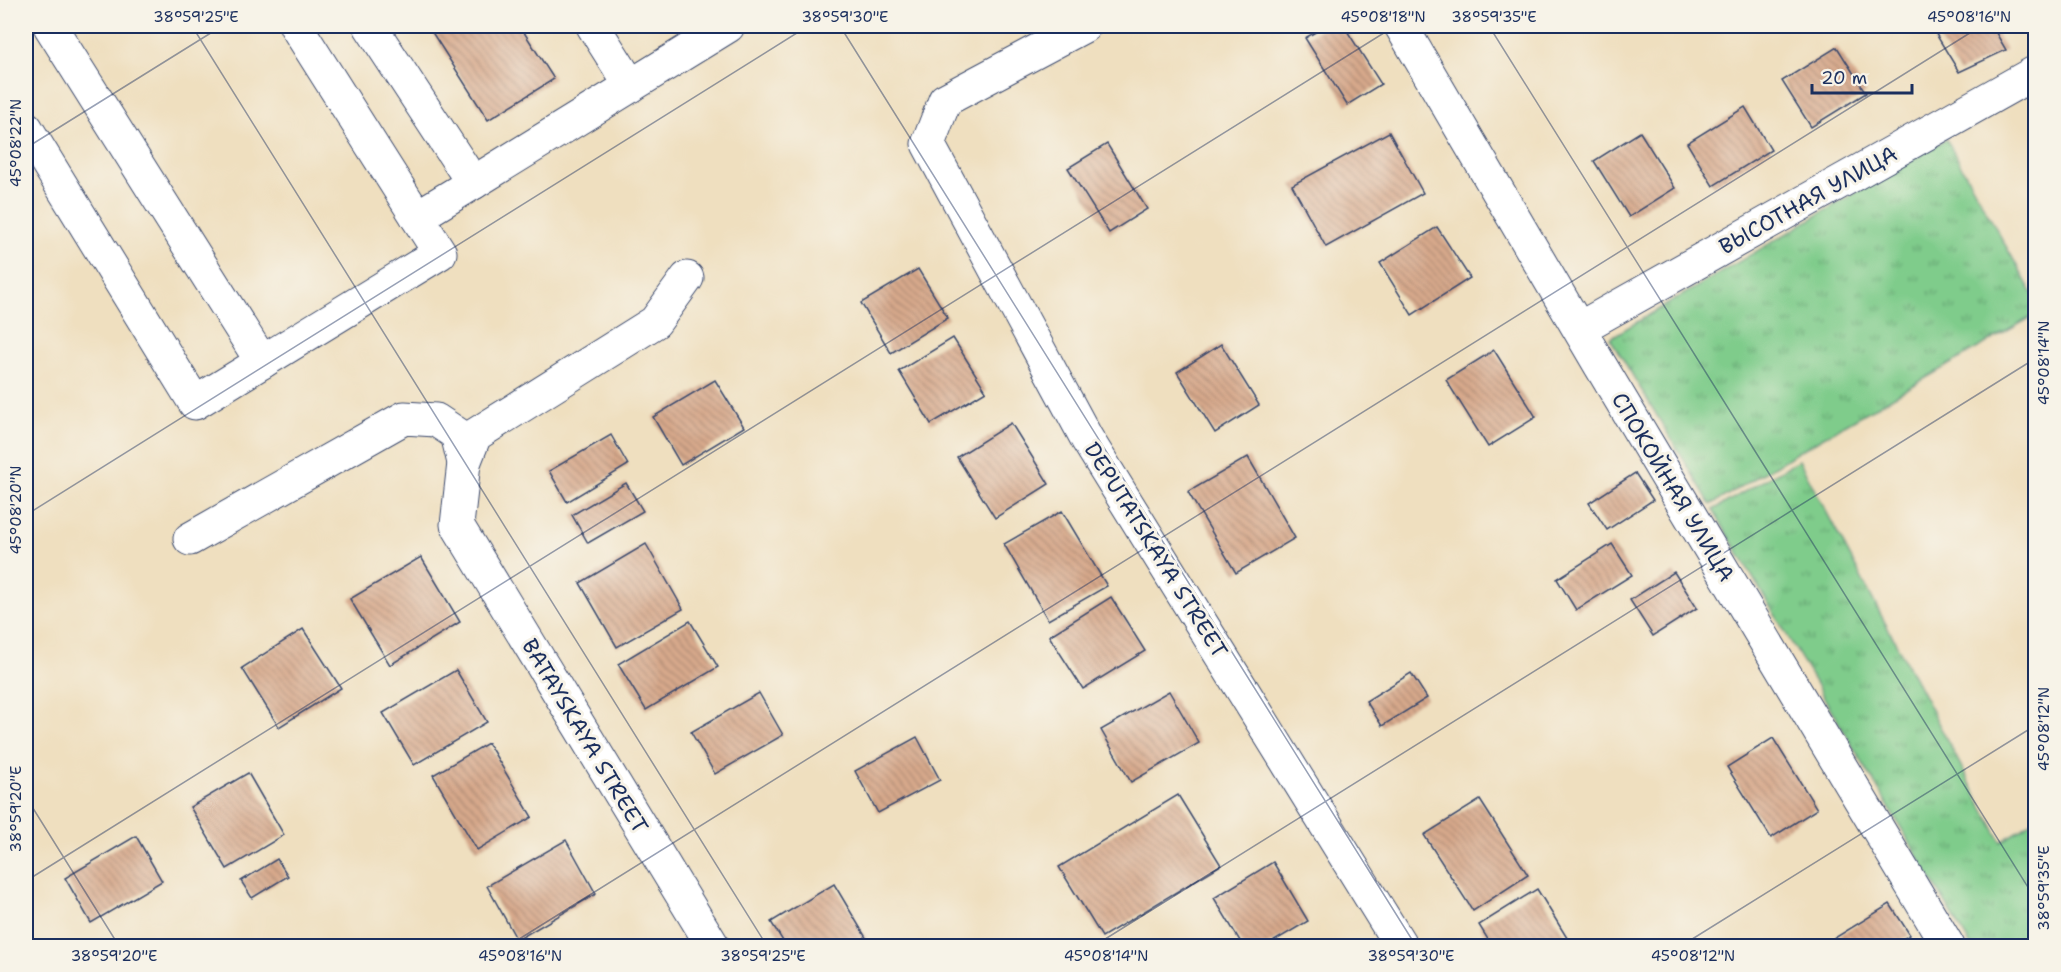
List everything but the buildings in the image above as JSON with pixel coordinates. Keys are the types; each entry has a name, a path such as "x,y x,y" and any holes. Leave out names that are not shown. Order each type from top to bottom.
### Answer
{"street":[{"path":"50,26 262,362"},
{"path":"26,128 195,403 440,253 296,26"},
{"path":"370,26 473,183"},
{"path":"592,26 631,86"},
{"path":"417,217 728,26"},
{"name":"DEPUTATSKAYA STREET","path":"1084,26 945,100 928,144 1087,439 1401,946"},
{"name":"СПОКОЙНАЯ УЛИЦА","path":"1401,26 1600,365 1948,946"},
{"name":"ВЫСОТНАЯ УЛИЦА","path":"1580,328 2036,72"},
{"path":"464,464 475,435 655,322 687,278"},
{"path":"190,539 404,418 436,420 457,434 464,464"},
{"name":"BATAYSKAYA STREET","path":"464,464 457,525 713,946"}],"green space":[{"path":"1946,139 2035,298 2035,315 1796,453 1711,505 1610,338"},
{"path":"1799,460 2001,842 2035,820 2035,946 1971,946 1713,510"}]}
